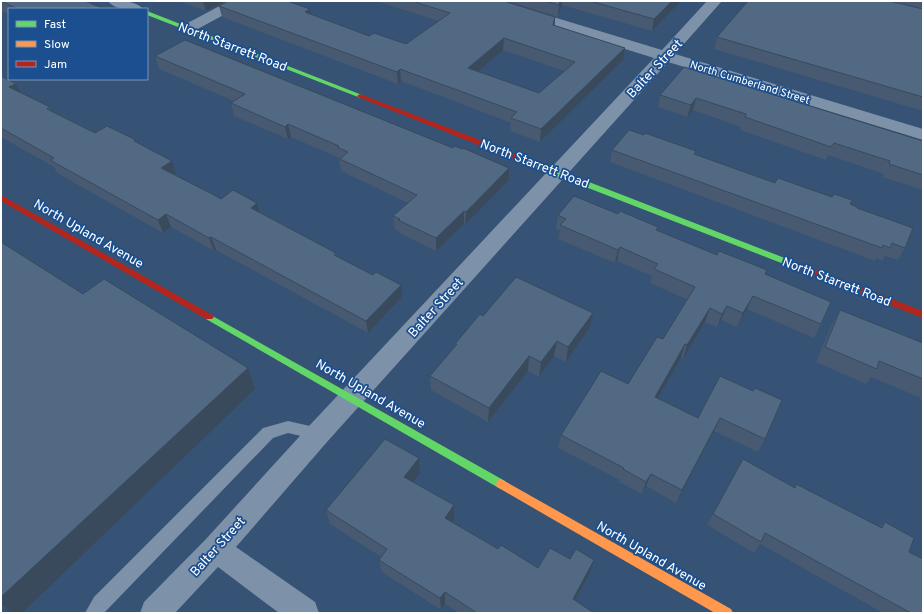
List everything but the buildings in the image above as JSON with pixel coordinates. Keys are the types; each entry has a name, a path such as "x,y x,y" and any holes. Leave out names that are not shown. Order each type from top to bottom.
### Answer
{"street":[{"path":"115,1 133,8"},
{"path":"187,29 238,1"},
{"name":"North Cumberland Street","path":"486,1 923,135"},
{"name":"Balter Street","path":"155,613 216,549 318,434 715,1"},
{"name":"North Starrett Road","path":"148,13 923,315"},
{"name":"North Upland Avenue","path":"1,198 352,397 727,613"},
{"path":"216,549 304,613"}],"lane":[{"path":"94,613 100,603 268,434 288,427 318,434"}],"traffic: fast":[{"path":"148,13 360,96"},
{"path":"532,163 792,264"},
{"path":"209,317 501,484"}],"traffic: slow":[{"path":"501,484 727,613"}],"traffic: jam":[{"path":"360,96 532,163"},
{"path":"1,198 209,317"},
{"path":"792,264 923,315"}]}
